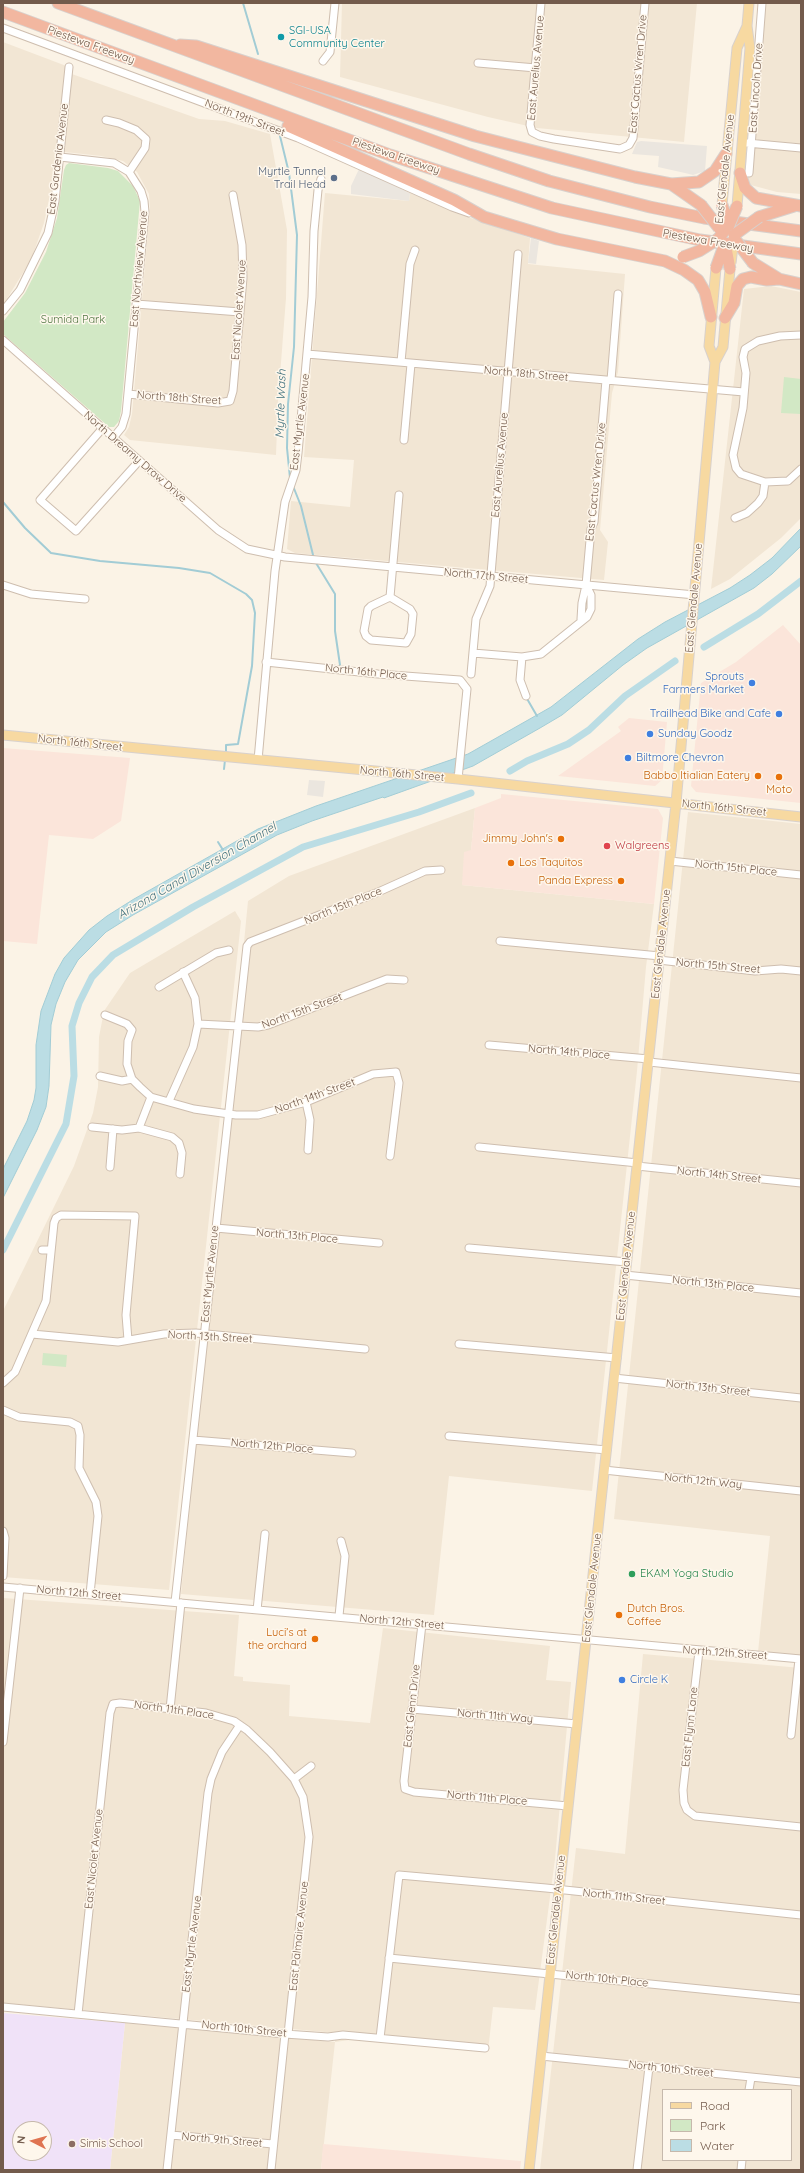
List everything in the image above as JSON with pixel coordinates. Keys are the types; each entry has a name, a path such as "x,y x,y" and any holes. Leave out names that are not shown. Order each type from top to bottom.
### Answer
{"highway":[{"name":"Piestewa Freeway","path":"58,3 469,154 549,181 650,207 767,228 801,231"},
{"name":"Piestewa Freeway","path":"3,12 390,155 552,208 700,240 801,254"},
{"path":"169,45 196,46 389,109 512,146 671,184 691,184 705,179 715,171 726,154"},
{"path":"167,73 205,93 300,130 386,169 454,200 484,217 557,239 665,261 684,270 698,280 706,292 711,317"},
{"path":"745,173 745,188 756,198 798,206"},
{"path":"671,184 701,205 753,264 779,279 801,284"},
{"path":"722,205 727,235 730,269"},
{"path":"716,268 737,206"},
{"path":"665,261 683,257 699,251 759,217 798,206"},
{"path":"725,318 734,303 737,286 743,279 751,277 767,280 779,279"}],"main road":[{"name":"East Glendale Avenue","path":"737,206 745,173 747,144 750,48 747,26 749,3"},
{"name":"East Glendale Avenue","path":"722,205 736,48 747,26"},
{"name":"East Glendale Avenue","path":"715,362 708,346 716,268"},
{"name":"East Glendale Avenue","path":"529,2170 676,803 712,389 715,362 723,347 730,269"},
{"name":"North 16th Street","path":"3,735 461,780 801,817"}],"street":[{"path":"322,61 330,52 335,3"},
{"name":"East Aurelius Avenue","path":"532,132 530,125 542,3"},
{"name":"East Cactus Wren Drive","path":"532,132 540,136 583,145 620,149 629,145 633,138 645,3"},
{"name":"East Lincoln Drive","path":"747,144 762,3"},
{"name":"North 19th Street","path":"3,28 298,138 452,207 484,217"},
{"path":"478,63 536,68"},
{"name":"East Gardenia Avenue","path":"3,311 20,290 48,233 55,201 69,67"},
{"path":"106,120 119,123 136,130 146,139 145,148 129,172"},
{"path":"747,144 801,148"},
{"name":"East Northview Avenue","path":"60,157 114,163 129,172 141,191 145,212 126,414 122,427 113,438"},
{"name":"East Myrtle Avenue","path":"258,760 277,556 285,502 297,464 312,297 314,231 318,190 322,179"},
{"name":"East Nicolet Avenue","path":"230,401 243,278 242,253 233,195"},
{"path":"401,362 410,264 415,250"},
{"name":"East Aurelius Avenue","path":"471,674 476,619 478,610 486,597 490,576 509,373 518,254"},
{"name":"East Cactus Wren Drive","path":"522,657 535,657 547,651 581,620 591,529 594,522 618,294"},
{"path":"136,304 240,312"},
{"path":"801,335 780,336 758,341 745,349 743,357 746,374 744,392 733,455 736,468 741,474 748,478 765,482 788,482 801,469"},
{"name":"North Dreamy Draw Drive","path":"3,340 43,380 113,438 230,540 247,549 277,556"},
{"name":"North 18th Street","path":"307,354 509,373 744,392"},
{"path":"404,440 411,364"},
{"name":"North 18th Street","path":"128,394 218,403 230,401"},
{"path":"102,429 40,500 76,531 139,461"},
{"path":"735,518 746,513 758,503 762,496 765,482"},
{"path":"390,597 399,495"},
{"name":"North 17th Street","path":"277,556 695,595"},
{"path":"3,585 31,594 85,600"},
{"path":"390,597 410,609 413,614 411,634 406,643 371,640 366,636 364,631 368,609 390,597"},
{"path":"473,653 522,657 520,680 526,696"},
{"name":"North 16th Place","path":"266,662 378,674 460,680 465,684 467,689 461,780"},
{"name":"North 15th Place","path":"670,861 801,875"},
{"name":"North 15th Place","path":"247,946 250,942 376,893 425,872 441,870"},
{"name":"North 15th Street","path":"500,941 660,958 755,971 781,969 801,972"},
{"name":"East Myrtle Avenue","path":"170,1709 192,1440 247,946"},
{"path":"159,987 216,952 230,950"},
{"path":"170,1101 193,1047 198,1024 195,998 183,972"},
{"name":"North 15th Street","path":"198,1024 258,1027 268,1025 387,980 404,980"},
{"path":"100,1076 122,1081 132,1079 127,1064 128,1041 132,1030 126,1024 105,1015"},
{"name":"North 14th Place","path":"489,1044 649,1060 801,1078"},
{"name":"North 14th Street","path":"132,1079 151,1096 194,1109 228,1114 258,1115 306,1102 373,1074 396,1072 399,1083 390,1156"},
{"path":"139,1128 151,1096"},
{"path":"306,1102 310,1120 308,1150"},
{"path":"92,1126 113,1129 139,1128 172,1137 179,1143 182,1153 180,1174"},
{"path":"110,1167 113,1129"},
{"name":"North 14th Street","path":"479,1147 638,1164 801,1184"},
{"path":"3,1384 15,1372 48,1294 54,1223 56,1218 61,1215 134,1216 126,1315 128,1340"},
{"name":"North 13th Place","path":"216,1228 379,1243"},
{"path":"469,1248 627,1262"},
{"path":"42,1250 51,1250"},
{"name":"North 13th Place","path":"625,1275 801,1293"},
{"name":"North 13th Street","path":"32,1334 118,1342 164,1334 204,1334 365,1349"},
{"path":"459,1344 617,1358"},
{"name":"North 13th Street","path":"614,1378 801,1398"},
{"path":"3,1410 19,1417 70,1422 78,1426 80,1435 79,1468 96,1502 98,1516 90,1594"},
{"path":"449,1436 607,1450"},
{"name":"North 12th Place","path":"192,1440 352,1453"},
{"name":"North 12th Way","path":"604,1470 801,1491"},
{"path":"3,1530 5,1546 3,1576"},
{"path":"257,1610 265,1534"},
{"path":"339,1616 345,1556 342,1541"},
{"name":"North 12th Street","path":"3,1587 339,1616 586,1641 800,1659"},
{"path":"3,1742 20,1588"},
{"name":"East Glenn Drive","path":"405,1789 404,1781 422,1624"},
{"name":"East Flynn Lane","path":"699,1651 683,1790 684,1803 687,1810 695,1816 801,1827"},
{"path":"791,1735 800,1659"},
{"name":"North 11th Place","path":"113,1704 120,1703 206,1713 234,1721 240,1725 270,1752 294,1779 303,1797 309,1837"},
{"name":"East Nicolet Avenue","path":"78,2014 110,1713 113,1704"},
{"name":"North 11th Way","path":"412,1709 577,1724"},
{"name":"East Myrtle Avenue","path":"167,2170 208,1793 211,1779 222,1752 240,1725"},
{"path":"294,1779 312,1766"},
{"name":"North 11th Place","path":"405,1789 421,1792 568,1806"},
{"name":"East Palmaire Avenue","path":"271,2170 309,1837"},
{"name":"North 11th Street","path":"389,1958 399,1875 801,1915"},
{"path":"380,2038 389,1958"},
{"name":"North 10th Place","path":"389,1958 801,1999"},
{"name":"North 10th Street","path":"3,2008 182,2023 286,2034 380,2038 485,2048"},
{"name":"North 10th Street","path":"541,2056 801,2082"},
{"path":"637,2170 648,2067"},
{"path":"750,2089 751,2078"},
{"name":"North 9th Street","path":"171,2135 274,2144"}],"shaded area":[{"path":"342,3 697,3 684,142 537,128 488,117 340,77"},
{"path":"758,3 801,3 801,194 777,192 747,184"},
{"path":"3,42 69,67 69,73 199,119 225,121 270,134 287,230 286,298 278,401 276,455 130,440 124,435 129,427 132,414 150,208 149,194 137,172 123,161 101,156 56,151 51,190 44,223 31,260 3,305"},
{"path":"641,141 707,146 705,171 693,175 658,167 659,156 632,154 637,142"},
{"path":"359,169 410,193 409,201 351,194 351,186"},
{"path":"325,193 409,201 410,193 462,215 530,238 528,264 625,274 618,372 612,393 600,530 608,542 604,580 295,553 287,549 291,501 350,507 354,460 304,457"},
{"path":"531,238 539,241 536,264 528,263"},
{"path":"771,286 801,292 801,518 781,538 730,579 711,589 744,289"},
{"path":"783,625 801,645 801,803 696,792 691,786 701,683 736,662"},
{"path":"629,718 667,722 662,780 655,786 558,776 621,731 618,727"},
{"path":"3,748 130,758 121,821 93,839 49,835 37,944 3,941"},
{"path":"309,780 325,781 323,797 307,795"},
{"path":"501,794 658,809 663,818 654,904 462,885 464,852 471,850 475,808 501,798"},
{"path":"475,808 471,851 462,885 654,904 646,967 637,1071 592,1491 449,1476 434,1615 181,1594 248,901 289,876"},
{"path":"688,812 801,824 801,1656 758,1652 770,1536 614,1519"},
{"path":"235,911 241,921 169,1590 3,1577 3,1311 74,1166 93,1113 98,1087 99,1037 104,1011 130,973"},
{"path":"3,1598 239,1615 234,1676 243,1677 243,1681 290,1685 289,1716 370,1723 383,1628 550,1646 546,1680 571,1682 555,1859 535,2010 493,2007 488,2051 356,2039 335,2042 336,2033 3,2003"},
{"path":"643,1654 801,1668 801,2170 540,2170 576,1848 625,1854"},
{"path":"3,2013 125,2023 110,2170 3,2170"},
{"path":"125,2023 335,2042 321,2170 110,2170"},
{"path":"323,2144 521,2161 520,2170 321,2170"}],"green space":[{"name":"Sumida Park","path":"69,163 108,168 118,171 133,186 140,201 121,411 119,421 114,427 109,427 3,334 3,322 25,293 46,252 57,218 64,170 66,165"},
{"path":"784,377 801,379 801,414 781,413"},
{"path":"43,1353 67,1355 66,1367 42,1365"}],"water":[{"name":"Arizona Canal Diversion Channel","path":"801,528 801,546 772,574 754,588 647,648 623,665 562,715 540,728 473,766 384,798 383,797 312,821 277,835 133,915 106,932 78,960 65,982 56,1004 51,1025 49,1086 46,1107 37,1130 3,1198 3,1169 27,1121 34,1100 36,1088 36,1045 41,1011 55,974 64,958 89,930 107,916 134,899 258,829 316,806 468,754 551,707 638,639 665,622 730,588 750,575 772,558"}],"waterway":[{"name":"Myrtle Wash","path":"243,3 258,54"},
{"name":"Myrtle Wash","path":"280,136 289,173 297,235 294,347 288,404 287,448 290,478"},
{"name":"Myrtle Wash","path":"293,486 301,506 314,559"},
{"path":"3,502 25,528 51,553 100,561 179,568 210,573 246,594 252,600 255,613 252,666 238,744 226,745 226,753"},
{"name":"Myrtle Wash","path":"316,563 335,594 335,631 340,665"},
{"path":"704,647 758,614 801,581"},
{"path":"510,771 527,761 568,744 589,730 625,696 675,661"},
{"path":"526,697 537,716"},
{"path":"224,769 225,760"},
{"path":"3,1250 66,1124 74,1076 72,1026 79,1003 92,977 113,955 193,907 303,847 419,812 471,793"},
{"name":"Myrtle Wash","path":"218,842 223,850"}],"place":[{"name":"SGI-USA Community Center","path":"281,37"},
{"name":"Myrtle Tunnel Trail Head","path":"334,178"},
{"name":"Sprouts Farmers Market","path":"752,683"},
{"name":"Trailhead Bike and Cafe","path":"779,714"},
{"name":"Sunday Goodz","path":"650,734"},
{"name":"Biltmore Chevron","path":"628,758"},
{"name":"Babbo Itialian Eatery","path":"758,776"},
{"name":"Moto","path":"779,777"},
{"name":"Jimmy John's","path":"561,839"},
{"name":"Walgreens","path":"607,846"},
{"name":"Los Taquitos","path":"511,863"},
{"name":"Panda Express","path":"621,881"},
{"name":"EKAM Yoga Studio","path":"632,1574"},
{"name":"Dutch Bros. Coffee","path":"619,1615"},
{"name":"Luci’s at the orchard","path":"315,1639"},
{"name":"Circle K","path":"622,1680"},
{"name":"Simis School","path":"72,2144"}]}
